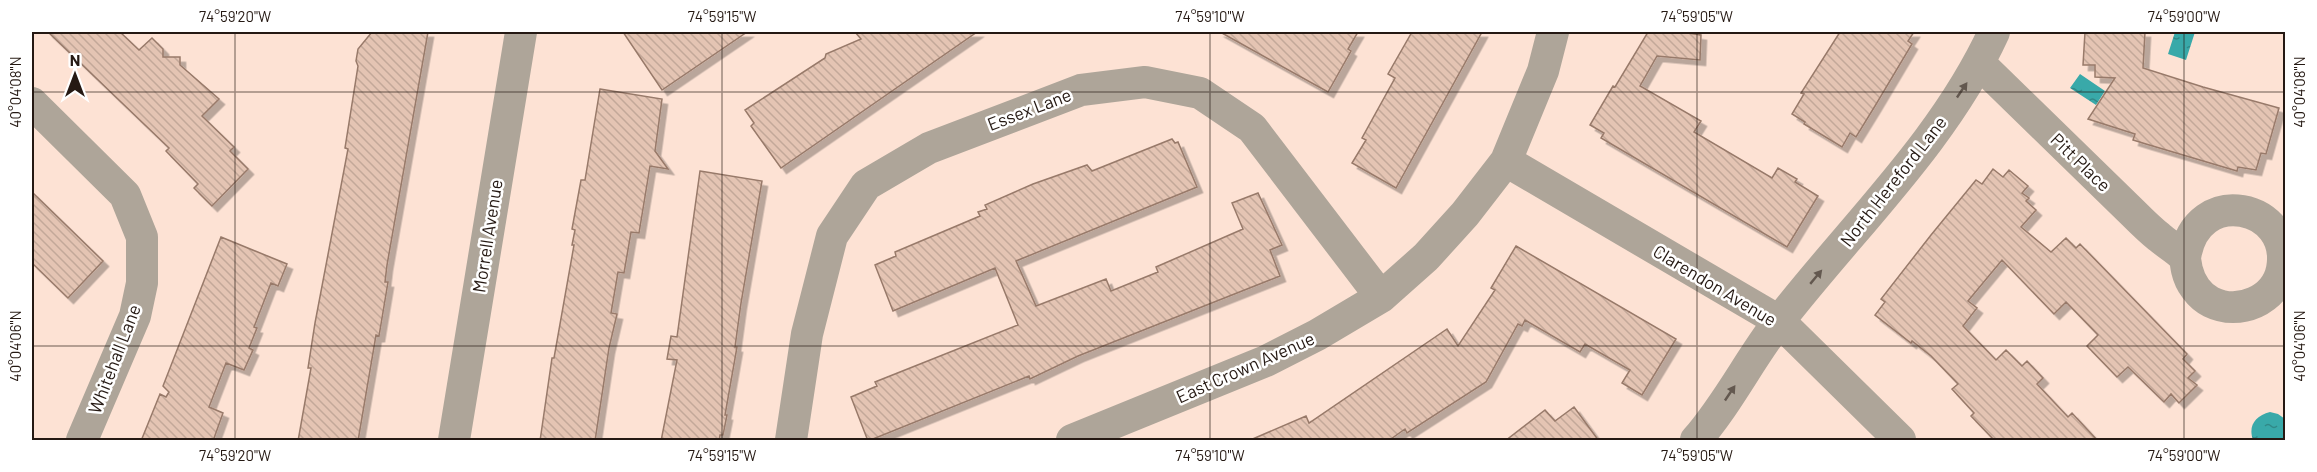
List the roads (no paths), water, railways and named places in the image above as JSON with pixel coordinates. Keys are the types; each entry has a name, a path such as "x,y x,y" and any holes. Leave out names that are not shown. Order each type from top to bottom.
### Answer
{"street":[{"name":"Morrell Avenue","path":"454,441 521,32"},
{"name":"East Crown Avenue","path":"1072,441 1266,361 1317,335 1381,297 1426,257 1465,214 1506,161 1544,71 1553,32"},
{"name":"North Hereford Lane","path":"1696,441 1779,321 1928,141 1980,64 1994,32"},
{"name":"Pitt Place","path":"1980,64 2153,233 2185,258"},
{"name":"Essex Lane","path":"791,441 807,334 832,236 866,184 929,148 1081,90 1145,82 1200,93 1252,128 1381,297"},
{"name":"Whitehall Lane","path":"32,103 124,195 142,237 142,283 135,316 82,441"},
{"name":"Clarendon Avenue","path":"1506,161 1779,321 1900,441"}],"water":[{"path":"2175,32 2195,32 2186,60 2168,54"},
{"path":"2080,74 2105,91 2096,105 2070,88"},
{"path":"2270,412 2285,419 2285,440 2253,440 2251,430 2254,422 2260,416"}]}
